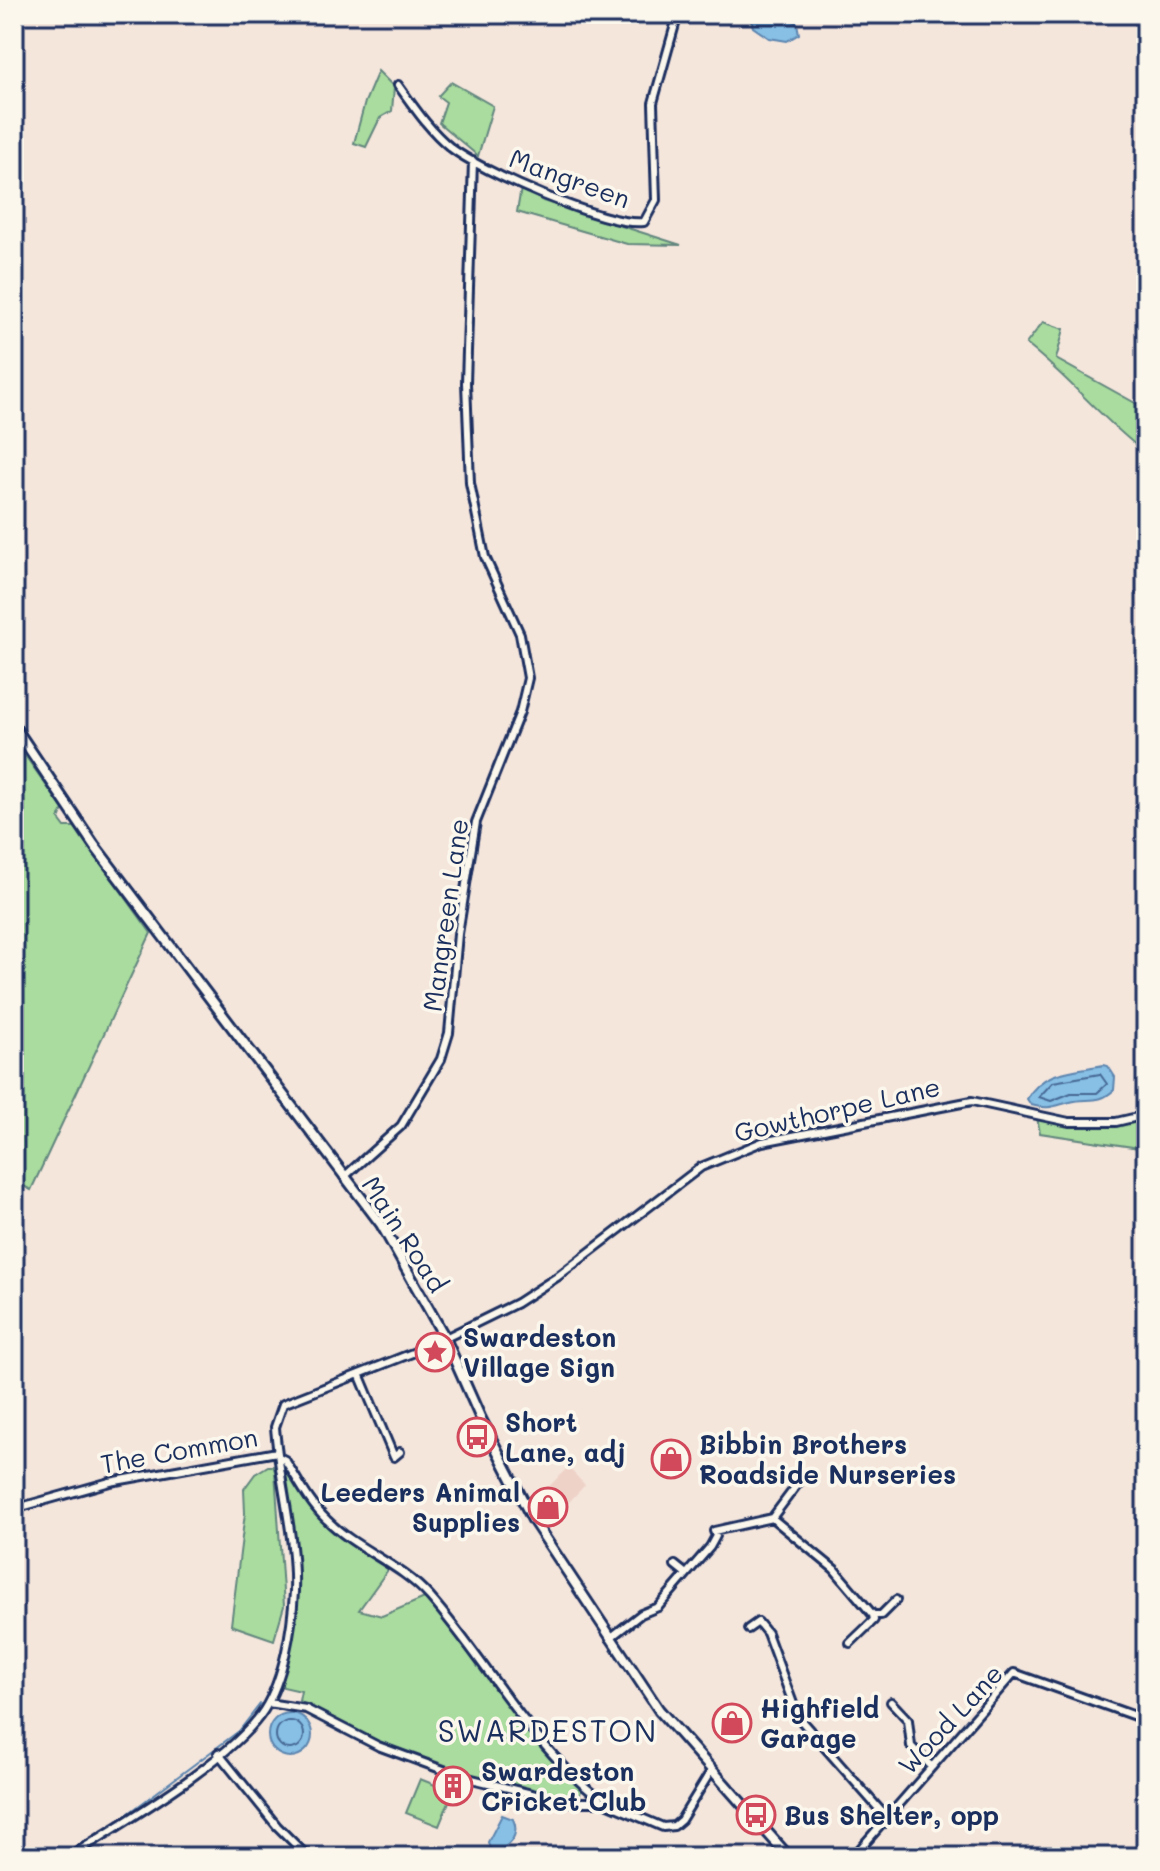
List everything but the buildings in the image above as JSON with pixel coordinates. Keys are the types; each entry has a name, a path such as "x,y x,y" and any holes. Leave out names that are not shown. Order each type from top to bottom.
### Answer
{"main road":[{"name":"Main Road","path":"14,726 94,845 381,1224 445,1338 533,1520 664,1717 789,1857"}],"street":[{"name":"Mangreen","path":"398,85 433,130 450,147 473,161 545,195 619,219 644,222 656,200 653,103 678,14"},
{"name":"Mangreen Lane","path":"344,1177 401,1126 441,1059 449,1033 461,907 476,822 520,712 528,678 520,634 479,536 470,483 466,383 473,161"},
{"name":"Gowthorpe Lane","path":"278,1454 276,1418 283,1404 360,1376 445,1338 539,1290 701,1167 762,1142 972,1101 1069,1122 1116,1122 1146,1115"},
{"path":"360,1376 397,1454 390,1464"},
{"path":"278,1454 326,1520 389,1562 429,1595 525,1720 586,1788 604,1802 663,1827 674,1826 711,1771"},
{"name":"The Common","path":"14,1509 123,1479 278,1454 294,1591 283,1659 268,1703 244,1731 155,1802 69,1857"},
{"path":"610,1638 641,1614 658,1607 710,1547 716,1536 714,1531 772,1518 799,1482"},
{"path":"772,1518 834,1569 873,1615 874,1620 850,1643"},
{"path":"675,1565 685,1573"},
{"path":"873,1615 881,1615 896,1600"},
{"path":"748,1629 766,1617"},
{"path":"758,1622 773,1641 798,1717 887,1818"},
{"name":"Wood Lane","path":"853,1857 1014,1673 1146,1720"},
{"path":"891,1702 908,1720 911,1746 932,1767"},
{"path":"268,1703 306,1709 378,1746 460,1776 564,1802 604,1802"},
{"path":"218,1753 277,1826 308,1857"}],"shaded area":[{"path":"568,1467 585,1485 545,1528 531,1505"}],"green space":[{"path":"378,71 394,87 392,111 380,118 366,147 354,143 365,102"},
{"path":"451,82 493,106 478,156 439,123 446,102 438,96"},
{"path":"521,188 543,201 681,245 627,244 517,212"},
{"path":"1043,322 1064,329 1056,359 1146,409 1146,453 1026,344"},
{"path":"14,740 63,809 59,819 65,827 75,827 151,933 31,1190 14,1181"},
{"path":"1037,1118 1093,1126 1146,1119 1146,1149 1040,1133"},
{"path":"283,1463 320,1519 390,1567 359,1610 382,1616 427,1597 502,1696 582,1788 579,1797 534,1793 418,1759 299,1701 301,1691 283,1687 280,1681 297,1589"},
{"path":"273,1466 275,1471 284,1606 274,1640 231,1625 245,1513 244,1489 255,1474"},
{"path":"420,1779 453,1792 439,1826 406,1813"}],"water":[{"path":"749,14 781,14 797,23 799,34 787,41 769,38 753,27"},
{"path":"1104,1065 1115,1077 1114,1090 1103,1098 1047,1107 1031,1105 1027,1099 1034,1089 1051,1077 1071,1070"},
{"path":"290,1713 305,1720 312,1735 305,1750 290,1757 275,1750 268,1735 275,1720"},
{"path":"502,1815 513,1819 514,1836 507,1845 491,1852 488,1842"}],"waterway":[{"path":"125,1816 239,1731 260,1704"},
{"path":"88,1841 122,1818"}],"place":[{"name":"Swardeston Village Sign","path":"435,1352"},
{"name":"Short Lane, adj","path":"477,1437"},
{"name":"Bibbin Brothers Roadside Nurseries","path":"671,1459"},
{"name":"Leeders Animal Supplies","path":"548,1507"},
{"name":"Highfield Garage","path":"732,1723"},
{"name":"Swardeston Cricket Club","path":"453,1786"},
{"name":"Bus Shelter, opp","path":"756,1815"}],"district":[{"name":"SWARDESTON","path":"548,1730"}]}
